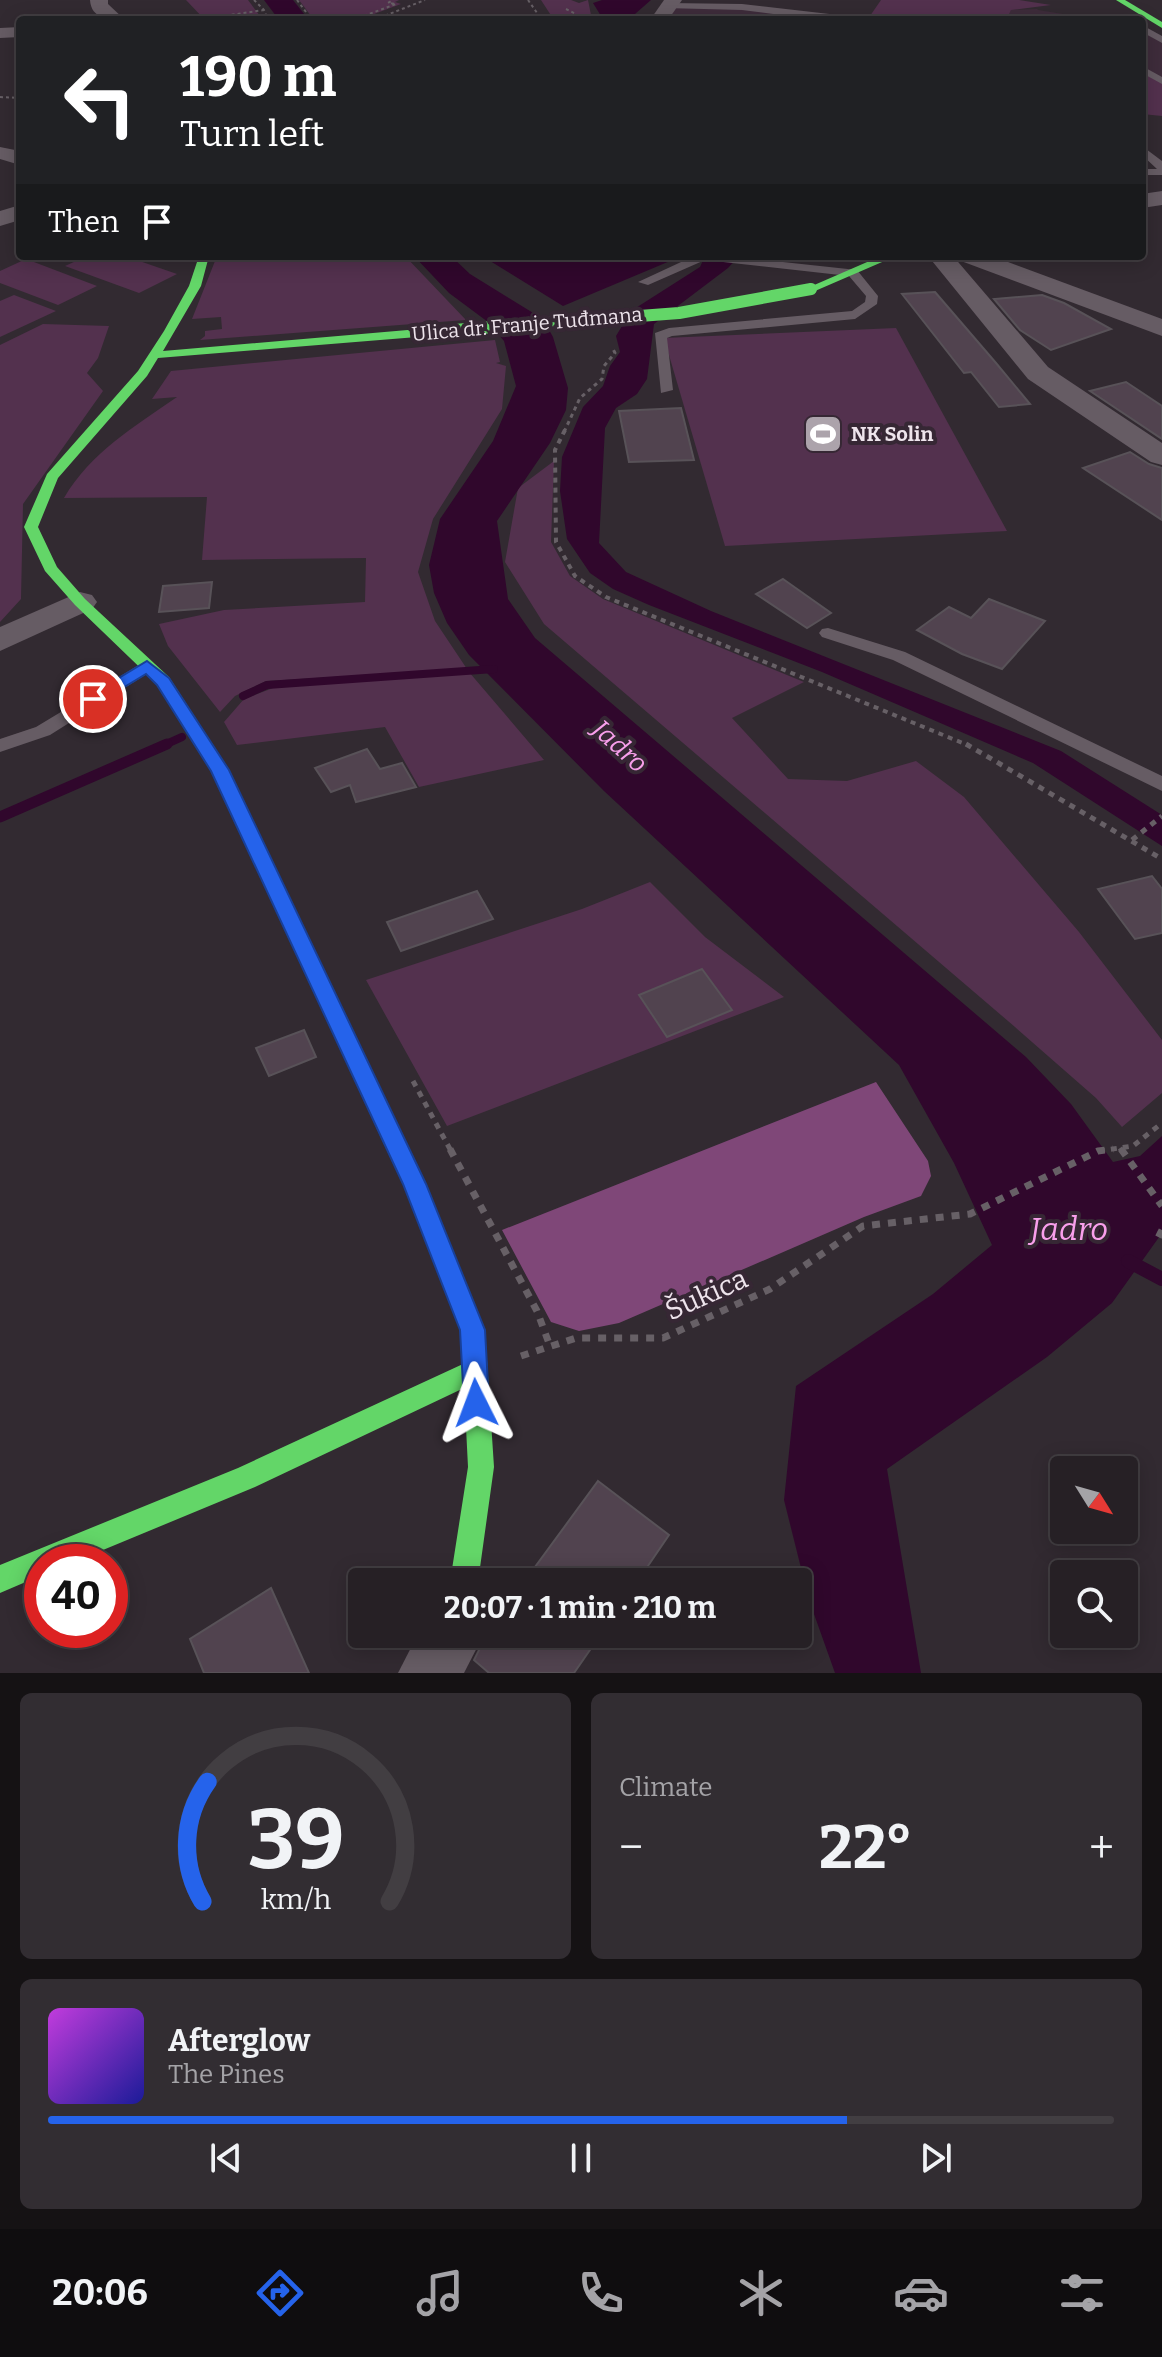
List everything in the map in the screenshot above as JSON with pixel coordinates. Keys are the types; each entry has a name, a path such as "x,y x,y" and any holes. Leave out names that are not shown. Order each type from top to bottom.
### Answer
{"street":[{"path":"1120,0 1137,16"},
{"path":"203,260 201,277 156,355 52,477 31,527 50,568 80,602 163,681 220,770 414,1184 473,1330 481,1467 466,1568"},
{"name":"Ulica dr. Franje Tuđmana","path":"156,355 685,312 780,298 882,260"},
{"path":"943,260 1038,373 1162,456"},
{"path":"981,260 1162,328"},
{"path":"0,640 80,602"},
{"path":"0,1579 246,1478 474,1371"},
{"path":"429,1673 444,1648"}],"lane":[{"path":"665,13 742,7 786,16"},
{"path":"1146,25 1162,40"},
{"path":"644,282 695,260"},
{"path":"666,390 660,336 669,332 855,315 871,304 872,296 853,273 726,260"},
{"path":"828,633 899,656 1162,784"},
{"path":"0,746 43,731 147,666"}],"path":[{"path":"254,0 266,16"},
{"path":"364,16 396,4 388,3 393,0"},
{"path":"384,16 425,0"},
{"path":"566,9 577,16"},
{"path":"223,16 264,10"},
{"path":"611,343 615,353 604,366 602,379 580,398 555,450 556,542 575,576 606,597 954,737 1162,859"},
{"path":"1131,841 1162,816"},
{"path":"1162,1123 1133,1146 1120,1148 1162,1206"},
{"name":"Šukica","path":"474,1371 576,1338 663,1338 770,1289 863,1226 970,1214 1098,1151 1120,1148"},
{"path":"1162,1230 1158,1238 1162,1240"}],"shaded area":[{"path":"186,0 248,0 260,16 201,16"},
{"path":"299,0 399,0 395,2 401,4 369,16 311,16"},
{"path":"541,0 579,3 588,0 591,16 551,16"},
{"path":"881,0 1019,0 1051,5 1011,10 1008,16 870,16"},
{"path":"661,7 741,8 800,16 654,16"},
{"path":"1037,9 1075,16 1006,16 1011,10"},
{"path":"1146,33 1162,43 1162,81 1146,72"},
{"path":"1146,72 1162,81 1162,116 1146,114"},
{"path":"29,260 97,286 58,305 0,283 0,271"},
{"path":"78,260 137,260 177,274 139,293 65,266"},
{"path":"215,260 409,260 466,320 200,340 205,336 205,331 222,329 221,317 192,319"},
{"path":"14,295 56,311 0,337 0,301"},
{"path":"43,324 109,326 98,358 87,373 103,391 23,504 21,599 0,622 0,345"},
{"name":"NK Solin","path":"896,328 1007,531 725,546 664,338"},
{"path":"495,340 500,362 496,363 506,366 502,409 433,519 418,572 435,621 467,669 266,681 235,696 220,712 168,646 159,624 224,610 365,602 366,558 202,560 207,497 64,498 75,482 114,442 177,397 152,399 171,371"},
{"path":"554,461 551,542 570,576 603,599 804,682 732,718 788,779 847,781 916,761 964,797 1079,932 1162,1040 1162,1093 1122,1127 1096,1098 1015,1027 544,624 505,562 518,488"},
{"path":"469,672 544,760 419,787 385,727 237,745 224,722 244,699 273,688"},
{"path":"650,882 705,937 784,997 447,1126 366,980 582,909"},
{"path":"876,1082 928,1161 931,1176 921,1196 864,1217 619,1323 579,1331 551,1322 502,1230"}],"water":[{"path":"264,0 293,0 306,16 276,16"},
{"path":"602,0 651,0 635,16 601,16 593,3"},
{"name":"Jadro","path":"418,260 455,260 470,274 543,319 553,337 568,388 566,410 550,443 497,521 508,599 535,638 1026,1057 1071,1104 1113,1162 1140,1156 1162,1136 1162,1233 1112,1303 1047,1357 887,1469 921,1673 835,1673 812,1608 812,1568 801,1568 784,1500 796,1386 933,1294 992,1245 954,1163 899,1065 604,791 469,655 447,623 434,593 429,565 440,519 493,441 516,386 504,341 488,322 449,293"},
{"path":"488,260 672,260 563,306"},
{"path":"703,260 735,260 654,324 647,379 637,394 616,408 605,428 599,543 626,572 711,611 1061,751 1162,815 1162,846 1033,763 822,672 649,605 613,589 590,573 567,539 560,491 562,457 583,407 603,386 610,366 620,352 616,336 631,311 700,267"}],"building":[{"path":"935,292 1030,404 999,407 971,372 964,373 902,294"},
{"path":"1042,295 1064,303 1111,329 1051,350 1020,330 994,299"},
{"path":"1126,382 1162,406 1162,439 1090,391"},
{"path":"681,408 694,460 629,462 619,411"},
{"path":"1130,452 1162,468 1162,520 1083,468"},
{"path":"783,579 831,613 807,628 756,594"},
{"path":"212,582 209,608 159,612 163,586"},
{"path":"989,599 1045,621 1002,669 962,654 917,630 949,607 971,618"},
{"path":"367,749 380,769 402,763 416,787 356,802 350,785 331,792 315,768"},
{"path":"1152,876 1162,889 1162,933 1135,939 1098,889"},
{"path":"477,891 493,919 401,951 387,922"},
{"path":"702,969 732,1010 667,1037 639,995"},
{"path":"304,1030 316,1057 269,1076 256,1048"},
{"path":"598,1481 669,1535 647,1568 534,1568"},
{"path":"271,1588 309,1673 204,1673 190,1639"},
{"path":"480,1648 591,1648 574,1673 489,1673 474,1660"}],"waterway":[{"path":"243,696 267,685 494,669"},
{"path":"162,746 182,737"},
{"path":"0,817 167,744"},
{"path":"1128,1261 1162,1279"}],"traffic: fast":[{"path":"1120,0 1146,16"},
{"path":"1146,16 1162,26"},
{"path":"203,260 195,286 143,373 52,477 31,527 50,568 80,602 163,681 220,770 262,859"},
{"path":"811,289 881,260"},
{"path":"454,330 679,313 811,289"},
{"path":"156,355 454,330"},
{"path":"387,1127 414,1184 473,1330 481,1467 466,1568"},
{"path":"0,1579 246,1478 474,1371"}],"traffic: jam":[{"path":"262,859 387,1127"}],"place":[{"name":"NK Solin","path":"823,434"}],"route":[{"path":"93,699 147,666 163,681 200,734 220,770 414,1184 473,1330 476,1403"}]}
